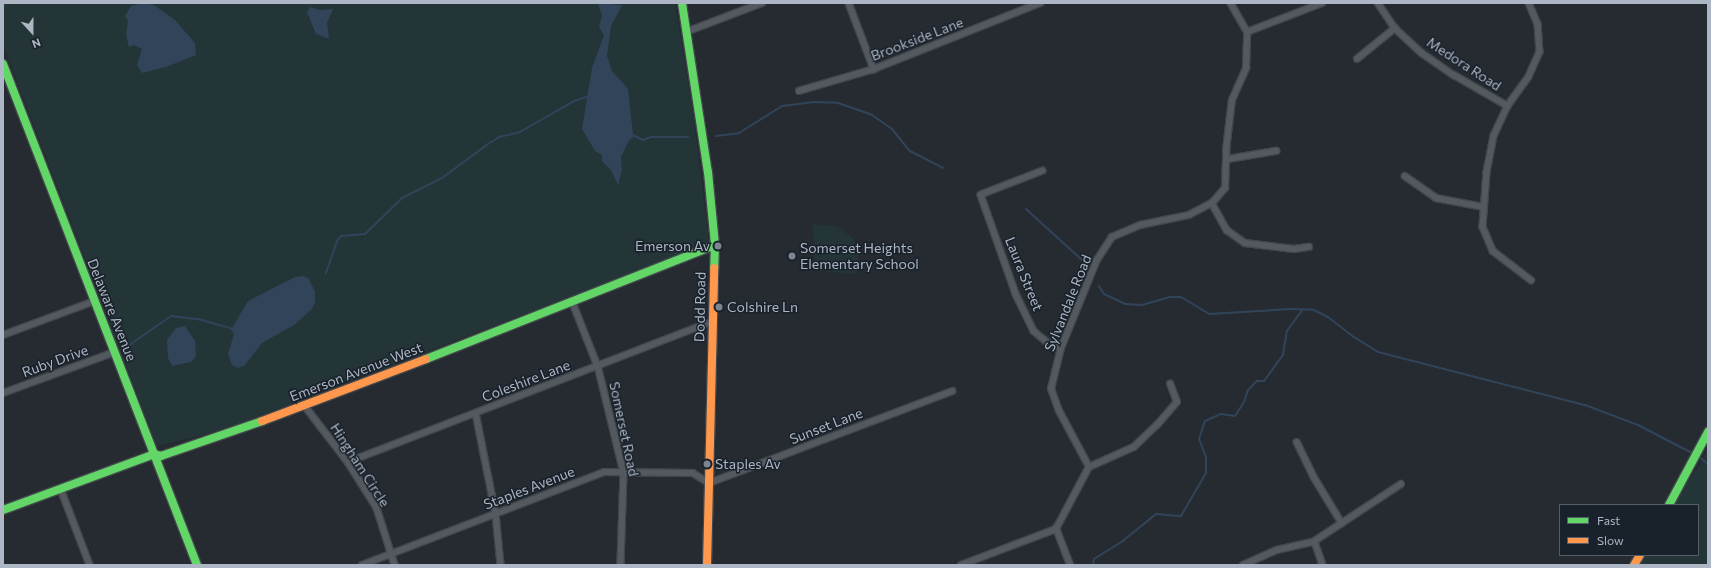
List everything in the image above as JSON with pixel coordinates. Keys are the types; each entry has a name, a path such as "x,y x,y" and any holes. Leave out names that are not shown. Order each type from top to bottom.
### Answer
{"street":[{"name":"Dodd Road","path":"682,3 712,200 714,245 713,321 707,565"},
{"path":"686,32 762,3"},
{"path":"849,3 874,69"},
{"name":"Brookside Lane","path":"799,91 874,69 1040,3"},
{"path":"1230,3 1247,32 1322,3"},
{"name":"Medora Road","path":"1378,3 1395,28 1422,53 1454,75 1508,106"},
{"path":"1529,3 1538,24 1540,52 1529,77 1508,106 1494,136 1487,172 1483,227 1493,251 1531,280"},
{"path":"1357,60 1395,28"},
{"name":"Sylvandale Road","path":"1089,467 1059,411 1051,389 1061,348 1097,260 1112,237 1140,225 1189,215 1212,203 1225,188 1232,100 1246,68 1247,32"},
{"name":"Delaware Avenue","path":"4,67 197,565"},
{"path":"1228,159 1276,151"},
{"name":"Laura Street","path":"1043,171 981,195 1016,294 1034,331 1047,342 1061,348"},
{"path":"1405,176 1436,198 1484,207"},
{"path":"1212,203 1227,230 1245,243 1294,250 1309,247"},
{"name":"Emerson Avenue West","path":"3,510 154,454 161,456 305,406 573,303 714,245"},
{"path":"3,335 95,301"},
{"name":"Somerset Road","path":"573,303 598,366 624,473 621,565"},
{"name":"Coleshire Lane","path":"348,462 713,321"},
{"name":"Ruby Drive","path":"3,393 115,352"},
{"path":"961,565 1056,529 1089,467 1134,446 1157,425 1177,402 1170,384"},
{"name":"Sunset Lane","path":"709,483 952,391"},
{"name":"Hingham Circle","path":"305,406 348,462 377,508 393,553 395,565"},
{"path":"476,413 496,514 501,565"},
{"path":"1670,504 1708,432"},
{"path":"1297,442 1314,477 1342,523"},
{"name":"Staples Avenue","path":"362,565 604,472 693,473 709,483"},
{"path":"1243,565 1277,550 1313,542 1402,484"},
{"path":"61,489 90,565"},
{"path":"1056,529 1070,565"},
{"path":"1313,542 1315,542 1323,565"},
{"path":"1634,565 1639,556"}],"shaded area":[{"path":"3,3 675,3 694,120 709,243 223,430 157,446 3,45"},
{"path":"813,224 837,226 853,238 858,255 857,274 819,271 815,267"},
{"path":"1708,448 1708,565 1627,565 1634,556 1699,556 1699,504 1672,504 1699,466"}],"water":[{"path":"143,3 154,5 175,20 195,43 196,55 166,67 142,73 137,65 142,49 134,45 129,47 126,35 128,21 125,16 131,6"},
{"path":"598,3 622,5 611,26 607,56 612,71 628,89 633,134 635,135 628,142 621,157 622,170 618,185 611,170 602,161 602,155 595,151 582,129 592,68 604,35 599,27 602,16"},
{"path":"310,7 320,10 333,9 327,23 329,39 316,34 307,12"},
{"path":"303,276 308,278 315,291 315,302 312,309 294,325 262,343 244,366 238,368 232,365 228,354 234,334 231,330 248,301 295,277"},
{"path":"185,326 195,341 196,356 191,362 172,366 168,358 167,340 176,328"}],"waterway":[{"path":"326,273 337,241 341,236 365,234 402,198 442,178 499,137 520,132 574,101 589,96"},
{"path":"716,136 739,133 782,106 814,102 838,103 872,115 892,129 910,151 943,168"},
{"path":"633,135 643,140 651,137 688,137"},
{"path":"1026,209 1082,260"},
{"path":"1099,286 1104,294 1125,304 1142,305 1170,297 1181,297 1209,314 1290,309 1314,310 1328,317 1354,337 1378,352 1585,405 1638,425 1694,454"},
{"path":"1093,565 1094,559 1124,540 1156,514 1181,516 1206,473 1206,457 1199,439 1205,421 1221,414 1235,416 1244,402 1248,390 1257,381 1264,381 1283,355 1287,331 1303,309"},
{"path":"125,348 171,316 202,320 234,329"},
{"path":"1698,456 1708,464"}],"traffic: fast":[{"path":"682,3 708,172 715,245 714,268"},
{"path":"3,64 197,565"},
{"path":"426,359 715,245"},
{"path":"3,510 154,454 161,456 262,421"},
{"path":"1670,504 1708,432"}],"traffic: slow":[{"path":"707,565 714,268"},
{"path":"262,421 426,359"},
{"path":"1634,565 1639,556"}],"place":[{"name":"Emerson Av","path":"718,246"},
{"name":"Somerset Heights Elementary School","path":"792,256"},
{"name":"Colshire Ln","path":"719,307"},
{"name":"Staples Av","path":"707,464"}]}
